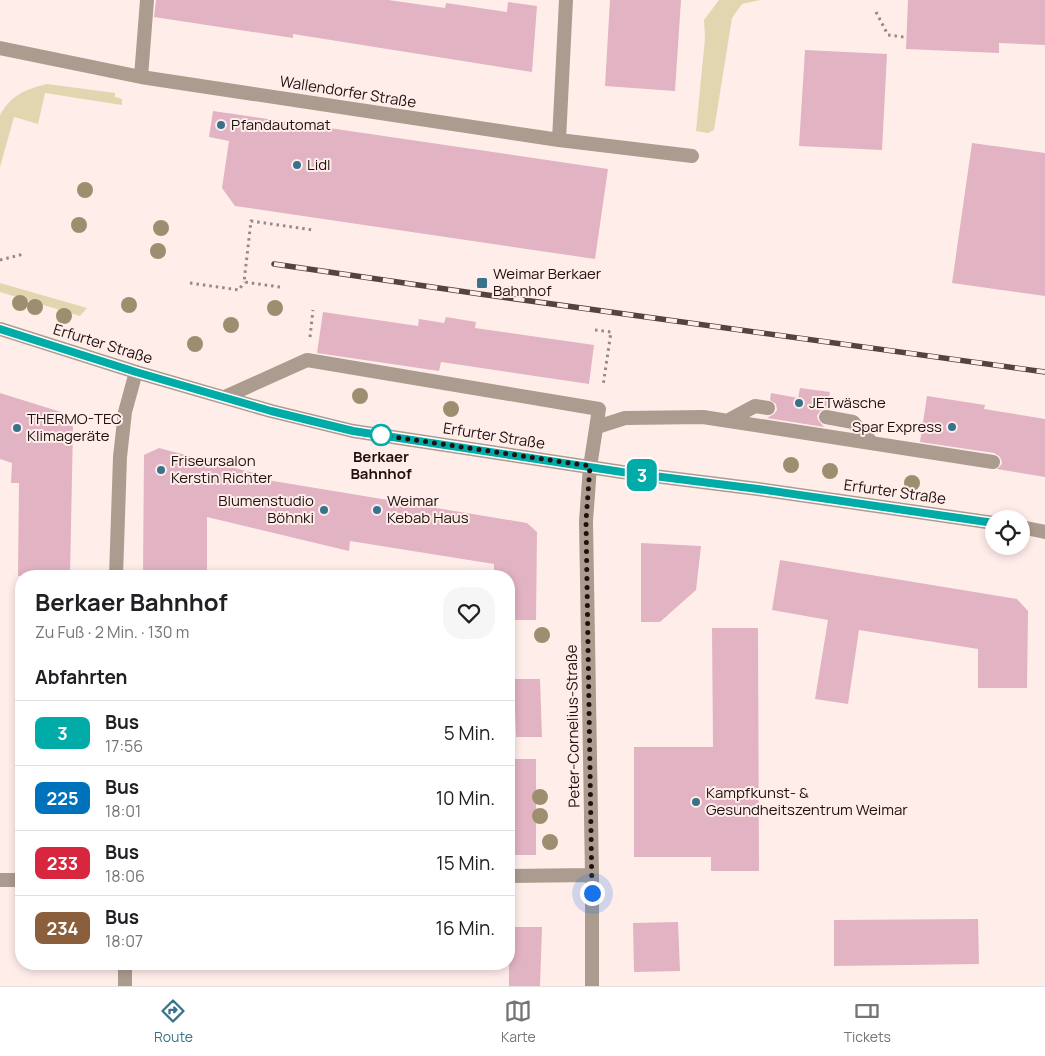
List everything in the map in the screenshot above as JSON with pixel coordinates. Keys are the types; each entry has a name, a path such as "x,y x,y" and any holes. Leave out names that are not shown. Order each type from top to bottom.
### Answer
{"street":[{"path":"142,77 147,0"},
{"path":"559,140 566,0"},
{"name":"Wallendorfer Straße","path":"0,48 142,77 559,140 692,156"},
{"name":"Erfurter Straße","path":"0,329 136,372 271,411 353,431 985,522"},
{"path":"224,397 307,360 599,409 597,427 625,418 703,417 993,462"},
{"path":"116,570 120,457 125,412 136,372"},
{"path":"728,420 755,406 768,408"},
{"path":"826,417 853,422 871,442"},
{"name":"Peter-Cornelius-Straße","path":"592,986 586,521 590,466 597,427"},
{"path":"1030,529 1045,532"},
{"path":"515,876 592,875"},
{"path":"0,880 15,880"},
{"path":"125,970 125,986"}],"path":[{"path":"876,12 888,35 904,37"},
{"path":"190,283 239,290 244,282 251,221 313,230"},
{"path":"0,260 24,254"},
{"path":"244,282 280,287"},
{"path":"595,330 611,332 602,388"}],"shaded area":[{"path":"719,0 760,0 742,4 732,18 714,130 708,133 696,131 705,38 704,20"},
{"path":"47,84 115,93 115,97 122,99 122,105 45,93 38,124 14,117 0,167 0,115 9,102 20,94"},
{"path":"0,283 87,308 80,316 0,292"}],"building":[{"path":"156,0 388,0 445,8 446,3 507,12 508,2 537,6 532,72 293,34 293,38 154,17"},
{"path":"610,0 681,0 675,91 605,86"},
{"path":"908,0 1045,0 1045,45 999,43 999,53 906,49"},
{"path":"805,50 887,54 882,150 799,146"},
{"path":"213,111 608,169 595,259 235,206 222,188 229,141 209,137"},
{"path":"972,143 1045,153 1045,296 952,283"},
{"path":"323,312 418,326 419,319 444,323 446,317 476,322 475,328 594,345 589,384 441,362 439,371 317,353"},
{"name":"JETwäsche","path":"800,388 830,392 827,408 820,411 817,416 824,427 767,418 777,410 776,404 770,400 771,393 798,398"},
{"path":"0,393 61,412 73,427 70,570 18,570 19,483 11,483 12,463 0,459"},
{"path":"927,396 985,405 984,409 1045,419 1045,477 997,469 1002,464 999,456 994,453 920,442"},
{"path":"159,448 262,475 261,479 527,523 537,532 536,620 515,620 515,570 494,570 494,564 350,541 349,551 207,517 207,570 143,570 144,455"},
{"path":"641,543 701,546 696,590 660,622 641,622"},
{"path":"780,560 1017,599 1028,611 1027,688 978,688 978,649 859,630 848,704 815,699 828,620 772,610"},
{"name":"Kampfkunst- & Gesundheitszentrum Weimar","path":"712,628 758,628 759,871 711,871 711,857 634,857 634,747 713,747"},
{"path":"515,679 540,679 542,737 516,737"},
{"path":"515,759 536,759 536,855 515,855"},
{"path":"978,919 979,964 834,966 834,920"},
{"path":"678,922 680,971 634,972 633,923"},
{"path":"515,927 542,927 540,986 509,986 509,970 515,970"}],"railway":[{"path":"274,264 1045,372"}],"bus line":[{"name":"3","path":"0,329 136,372 271,411 353,431 524,458 985,522"}],"place":[{"name":"Pfandautomat","path":"221,125"},
{"name":"Lidl","path":"297,165"},
{"name":"Weimar Berkaer Bahnhof","path":"482,283"},
{"name":"JETwäsche","path":"799,403"},
{"name":"Spar Express","path":"952,427"},
{"name":"THERMO-TEC Klimageräte","path":"17,428"},
{"name":"Berkaer Bahnhof","path":"381,435"},
{"name":"Friseursalon Kerstin Richter","path":"161,470"},
{"name":"Blumenstudio Böhnki","path":"324,510"},
{"name":"Weimar Kebab Haus","path":"377,510"},
{"name":"Kampfkunst- & Gesundheitszentrum Weimar","path":"696,802"}],"route":[{"path":"381,435 524,458 590,466 586,521 592,893"}]}
